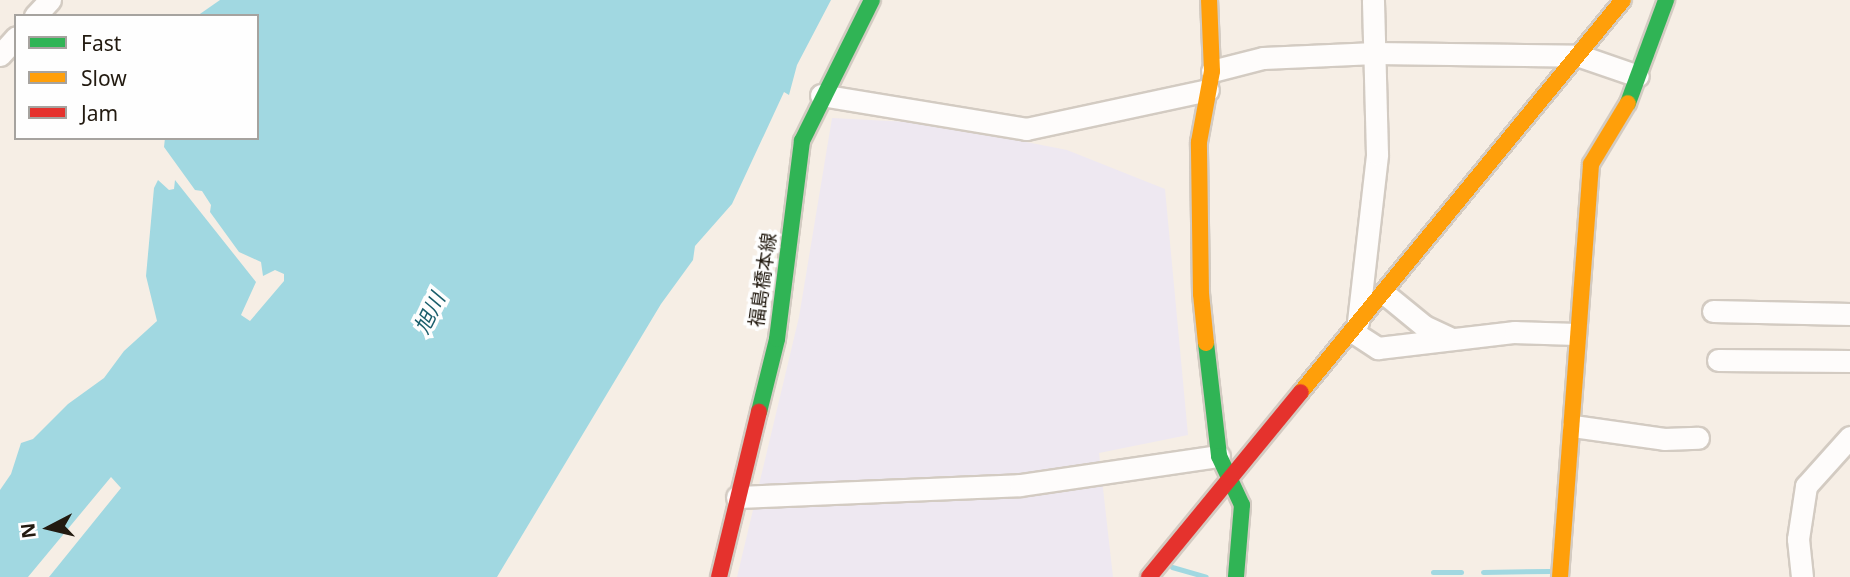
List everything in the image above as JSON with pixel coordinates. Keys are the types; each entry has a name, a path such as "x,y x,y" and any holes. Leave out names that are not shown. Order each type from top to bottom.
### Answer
{"street":[{"path":"37,14 50,0"},
{"name":"福島橋本線","path":"719,577 777,339 802,141 821,95 872,0"},
{"path":"1209,0 1210,80 1199,142 1201,294 1219,456 1234,489 1236,577"},
{"path":"1357,332 1377,154 1379,53 1373,0"},
{"path":"1149,577 1234,489 1357,332 1582,58 1623,0"},
{"path":"1560,577 1573,426 1575,334 1591,164 1626,109 1632,74 1666,0"},
{"path":"0,55 14,39"},
{"path":"821,95 1026,129 1210,80 1263,58 1379,53 1560,60 1582,58 1632,74"},
{"path":"1364,278 1424,326 1452,338"},
{"path":"1713,311 1850,314"},
{"path":"1357,332 1378,348 1396,348 1452,338 1575,334"},
{"path":"1718,360 1850,361"},
{"path":"1573,426 1664,439 1698,439"},
{"path":"1802,577 1798,539 1806,486 1850,437"},
{"path":"737,497 1020,485 1219,456"}],"shaded area":[{"path":"832,118 929,123 1067,150 1165,189 1188,435 1099,453 1113,577 737,577 799,317"}],"water":[{"name":"旭川","path":"220,0 831,0 797,65 789,95 784,92 732,204 695,246 693,260 661,304 497,577 49,577 121,488 111,477 28,577 0,577 0,490 11,474 21,443 33,439 68,404 104,378 124,351 157,321 146,276 154,188 158,180 169,190 174,189 175,180 256,282 241,315 250,321 284,281 284,274 275,270 263,276 261,262 239,252 210,212 211,205 202,191 195,190 164,147 165,140 259,140 259,14 200,14"}],"waterway":[{"path":"1172,567 1206,577"},
{"path":"1483,572 1549,571"},
{"path":"1433,572 1461,572"}],"traffic: fast":[{"path":"759,412 777,339 802,141 872,0"},
{"path":"1628,103 1666,0"},
{"path":"1206,343 1219,456 1242,505 1236,577"}],"traffic: slow":[{"path":"1206,343 1201,294 1199,142 1212,71 1209,0"},
{"path":"1301,392 1623,0"},
{"path":"1560,577 1591,164 1628,103"}],"traffic: jam":[{"path":"1149,577 1301,392"},
{"path":"719,577 759,412"}]}
